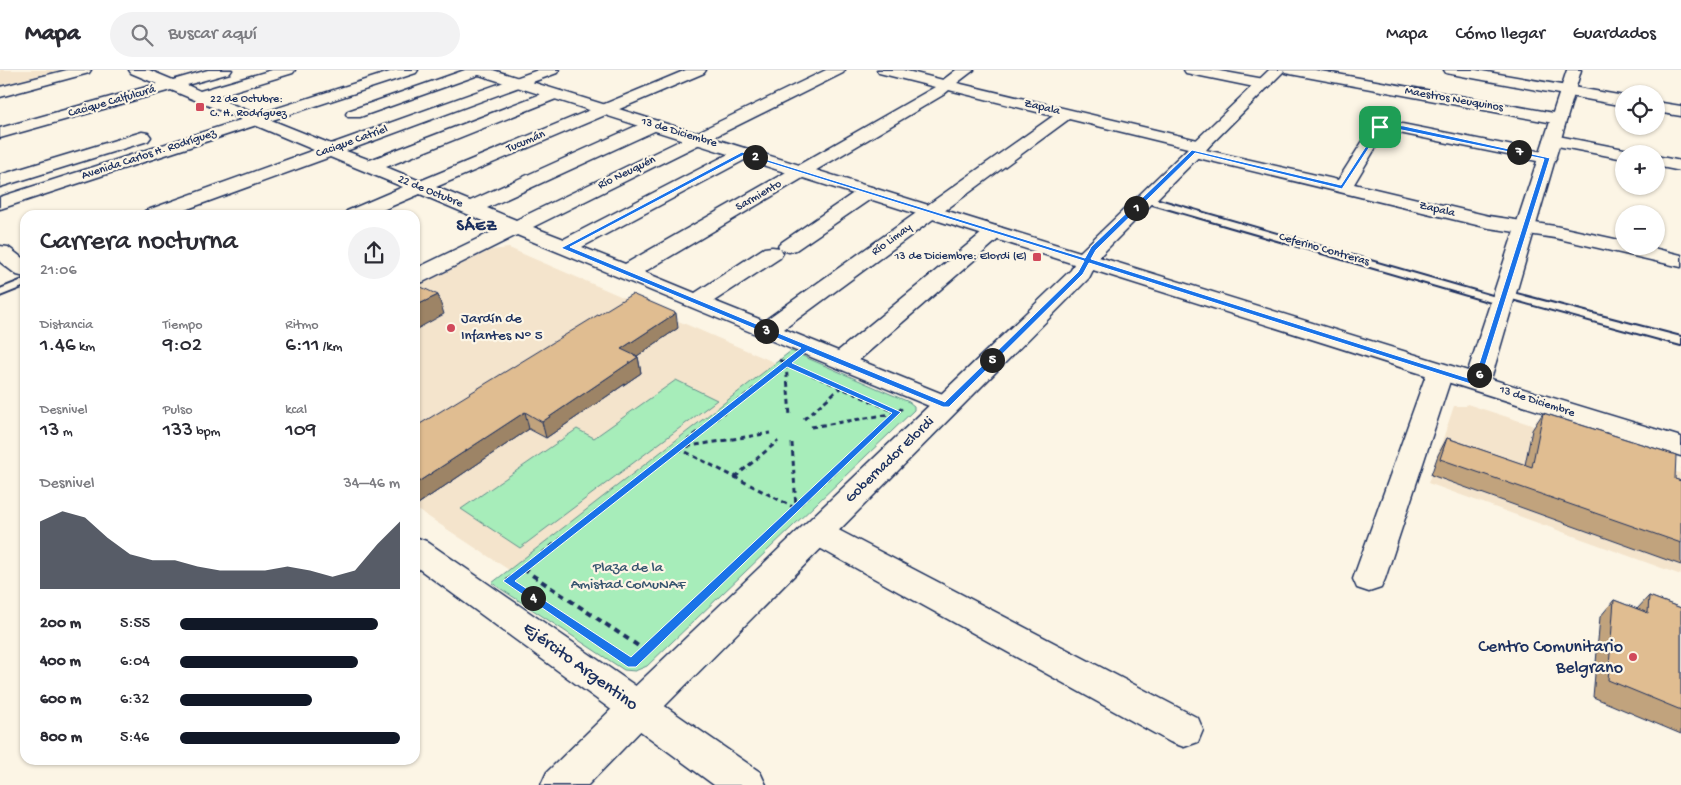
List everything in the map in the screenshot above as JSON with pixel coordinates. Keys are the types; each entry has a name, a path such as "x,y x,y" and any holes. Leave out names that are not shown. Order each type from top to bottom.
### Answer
{"street":[{"path":"0,92 84,70"},
{"path":"136,70 231,110"},
{"name":"Cacique Calfulcurá","path":"0,134 225,70"},
{"path":"199,96 288,70"},
{"name":"Avenida Carlos H. Rodríguez","path":"0,203 258,110 411,70"},
{"path":"354,114 478,70"},
{"name":"13 de Diciembre","path":"478,70 1681,448"},
{"name":"Cacique Catriel","path":"166,210 552,70"},
{"name":"Tucumán","path":"366,210 699,70"},
{"name":"Río Neuquén","path":"420,275 838,70"},
{"name":"Zapala","path":"884,70 1066,114 1342,187 1489,222 1555,232 1681,261"},
{"name":"Sarmiento","path":"626,273 938,92 967,70"},
{"path":"1192,70 1264,84"},
{"name":"Gobernador Elordi","path":"561,785 638,708 805,517 946,405 1081,273 1092,251 1278,70"},
{"name":"Maestros Neuquinos","path":"1290,70 1559,119"},
{"path":"1451,70 1615,99"},
{"path":"1477,383 1574,70"},
{"path":"369,166 555,94"},
{"path":"1665,108 1681,111"},
{"name":"Avenida Carlos H. Rodríguez","path":"204,118 231,110 258,110"},
{"name":"22 de Octubre","path":"258,110 330,150 946,405"},
{"name":"Río Limay","path":"766,331 1066,114"},
{"path":"470,208 653,125"},
{"path":"1342,187 1379,129 1387,126 1550,149 1615,153"},
{"name":"Avenida Carlos H. Rodríguez","path":"0,181 157,132"},
{"path":"564,248 744,153"},
{"path":"1665,163 1681,166"},
{"path":"697,302 781,250 868,192"},
{"path":"842,362 995,232"},
{"path":"1369,578 1440,372"},
{"path":"805,517 1184,730"},
{"name":"Ejército Argentino","path":"420,553 746,785"}],"lane":[{"name":"Ceferino Contreras","path":"1145,199 1503,298 1681,341"},
{"path":"0,293 18,266"}],"path":[{"path":"507,581 807,348"},
{"path":"779,360 902,415"},
{"path":"786,364 790,416"},
{"path":"804,419 841,387"},
{"path":"632,663 805,517 904,407"},
{"path":"811,426 898,412"},
{"path":"678,448 770,433"},
{"path":"735,477 778,441"},
{"path":"792,442 805,517"},
{"path":"678,448 735,477 805,517"},
{"path":"523,569 646,650"},
{"path":"500,577 516,587"},
{"path":"549,609 641,670"}],"shaded area":[{"path":"0,70 60,70 0,85"},
{"path":"509,248 776,363 509,570 420,511 420,285 491,250"},
{"path":"1467,404 1535,426 1536,420 1574,432 1583,441 1680,473 1681,466 1681,575 1428,483 1454,406 1466,406"}],"green space":[{"name":"Plaza de la Amistad CoMuNAF","path":"791,351 909,402 914,406 914,410 647,666 635,671 624,670 492,583"},
{"path":"676,380 717,400 520,548 461,509 577,429 594,438"}],"building":[{"path":"420,286 438,295 420,304"},
{"path":"632,294 676,313 621,349 638,357 542,422 525,412 420,481 420,424"},
{"path":"1543,413 1676,455 1675,479 1681,481 1681,543 1440,459 1447,438 1532,467"},
{"name":"Centro Comunitario Belgrano","path":"1649,596 1681,608 1681,710 1608,680 1614,600 1648,613"}],"place":[{"name":"22 de Octubre: C. H. Rodríguez","path":"200,107"},
{"name":"13 de Diciembre: Elordi (E)","path":"1037,257"},
{"name":"Jardín de Infantes N° 5","path":"451,328"},
{"name":"Centro Comunitario Belgrano","path":"1633,657"}],"district":[{"name":"SÁEZ","path":"477,227"}],"route":[{"path":"1380,127 1342,187 1194,152 1090,253 1087,260 744,153 564,248 807,348 786,364 898,412 632,663 507,581 798,354 807,348 946,405 1081,273 1085,268 1087,260 1477,383 1547,158 1404,128 1380,127"}]}
